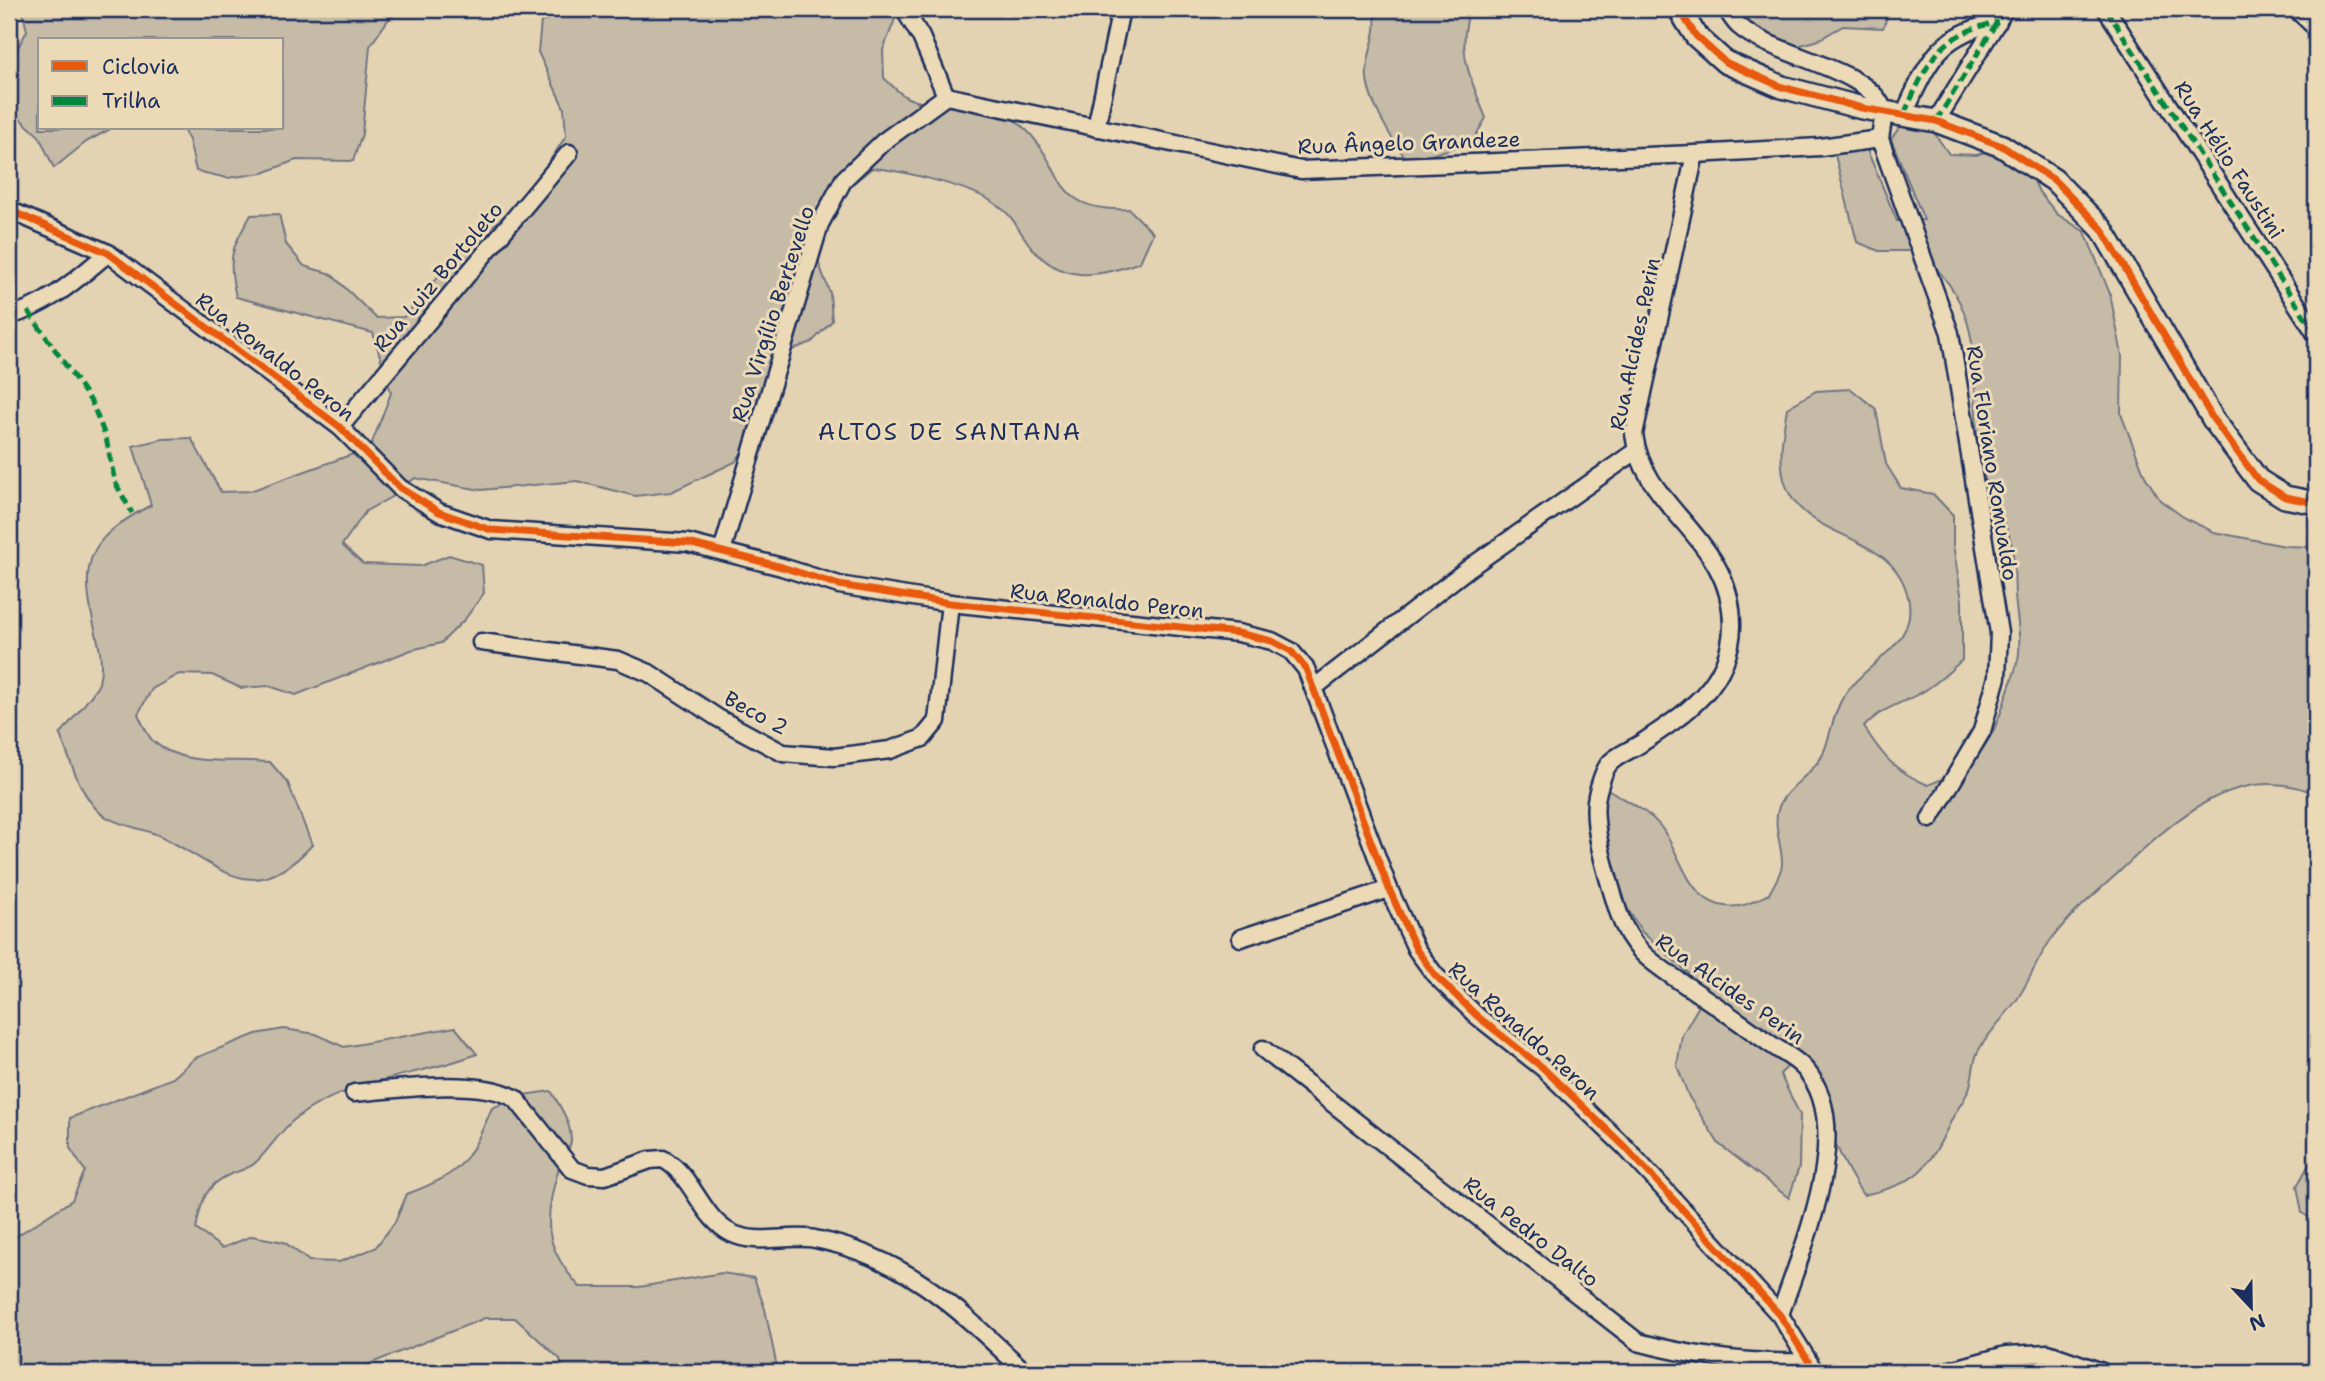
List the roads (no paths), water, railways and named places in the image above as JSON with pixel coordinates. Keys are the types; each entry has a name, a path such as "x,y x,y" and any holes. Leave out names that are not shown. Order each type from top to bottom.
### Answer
{"street":[{"path":"904,9 921,37 946,96"},
{"path":"1096,128 1121,9"},
{"path":"1679,9 1696,36 1725,62 1782,87 1862,108 1883,109 1936,121 2002,146 2054,180 2102,229 2213,419 2258,480 2285,497 2316,503"},
{"path":"1726,9 1738,26 1766,43 1854,80 1874,93 1883,109"},
{"name":"Rua Hélio Faustini","path":"2106,9 2316,334"},
{"path":"2296,9 2316,28"},
{"path":"1904,114 1938,48 1972,27 2001,15"},
{"path":"1936,121 2001,15"},
{"name":"Rua Ângelo Grandeze","path":"946,96 1301,170 1695,154 1820,147 1880,139"},
{"name":"Rua Virgílio Bertevello","path":"722,551 820,224 844,179 883,142 946,96"},
{"name":"Rua Floriano Romualdo","path":"1883,109 1880,139 1950,333 1999,633 1997,677 1982,731 1930,819"},
{"name":"Rua Luiz Bortoleto","path":"340,427 569,153"},
{"name":"Rua Alcides Perin","path":"1695,154 1634,434 1636,451 1653,483 1718,564 1730,599 1732,628 1726,658 1706,695 1687,713 1608,764 1596,796 1596,825 1618,913 1632,945 1656,965 1803,1067 1821,1092 1827,1118 1820,1188 1780,1315"},
{"name":"Rua Ronaldo Peron","path":"9,211 108,253 340,427 400,488 439,512 491,530 688,543 838,585 950,603 1238,633 1272,641 1291,651 1315,687 1389,889 1416,949 1435,975 1477,1016 1543,1068 1625,1147 1780,1315 1811,1367"},
{"path":"9,316 28,311 66,289 108,253"},
{"path":"1315,687 1469,568 1636,451"},
{"name":"Beco 2","path":"481,642 618,660 649,673 718,718 783,753 834,757 890,750 923,738 937,721 950,603"},
{"path":"1241,938 1389,889"},
{"name":"Rua Pedro Dalto","path":"1263,1049 1638,1342 1687,1355 1811,1367"},
{"path":"354,1093 420,1087 492,1089 506,1093 516,1099 572,1169 588,1175 605,1175 663,1159 683,1175 727,1231 756,1240 814,1239 900,1267 939,1295 1025,1372"},
{"path":"1944,1372 2006,1354 2048,1353 2102,1372"}],"district":[{"name":"ALTOS DE SANTANA","path":"950,432"}]}
